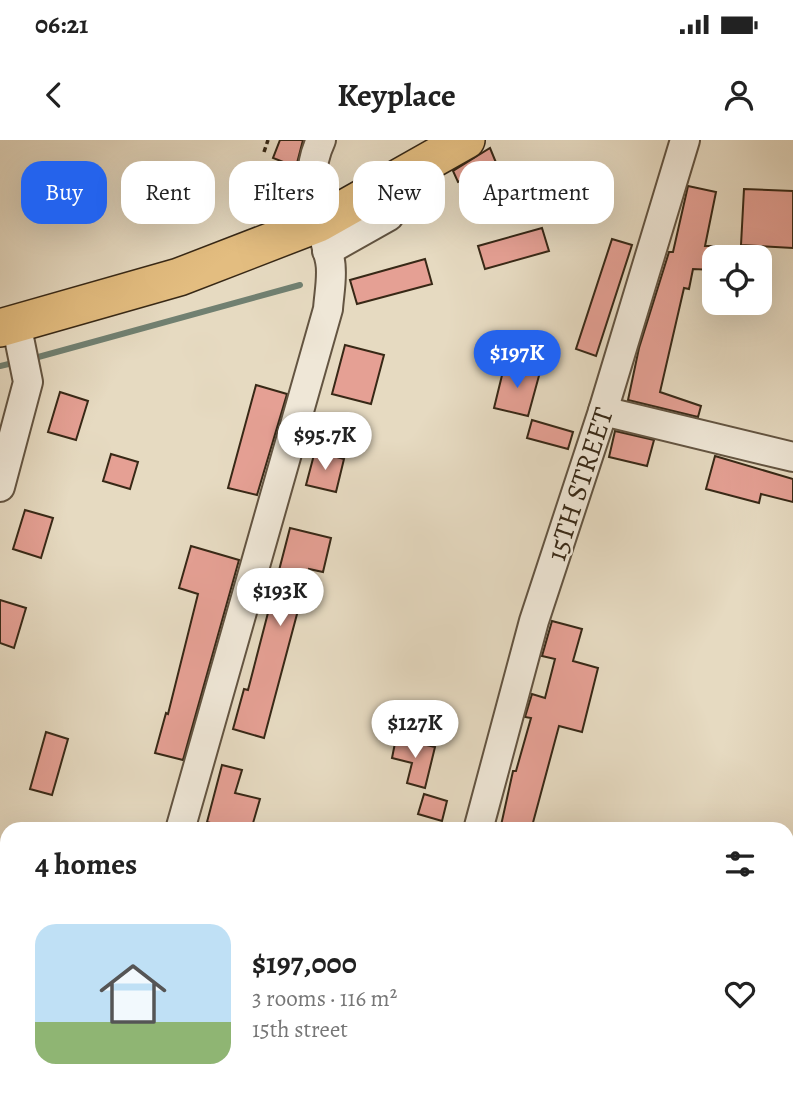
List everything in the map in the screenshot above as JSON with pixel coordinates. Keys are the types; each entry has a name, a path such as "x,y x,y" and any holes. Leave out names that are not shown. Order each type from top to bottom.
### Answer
{"main road":[{"path":"8,326 323,237 391,183 461,141"}],"street":[{"path":"182,822 328,309 331,264 311,192 313,157 321,140"},
{"name":"15TH STREET","path":"480,822 534,621 603,411 685,140"},
{"path":"0,486 28,382 8,326"},
{"path":"603,411 793,457"}],"path":[{"path":"264,152 268,140"}],"building":[{"path":"280,140 303,140 298,161 273,158"},
{"path":"490,148 495,161 469,161"},
{"path":"459,167 459,182 458,182 453,171"},
{"path":"688,186 716,192 705,245 702,245 702,269 693,269 689,289 684,288 660,392 701,406 698,417 628,400 639,348 669,252 673,252"},
{"path":"744,189 793,191 793,248 741,245"},
{"path":"542,228 549,251 485,269 478,246"},
{"path":"612,239 632,245 596,356 576,349"},
{"path":"425,259 432,284 357,304 350,280"},
{"path":"345,345 384,355 371,404 332,394"},
{"path":"505,363 540,372 528,416 494,408"},
{"path":"256,385 287,394 257,495 228,488"},
{"path":"60,392 88,401 76,440 48,432"},
{"path":"532,420 573,432 568,449 527,438"},
{"path":"615,431 654,440 647,466 609,457"},
{"path":"315,451 344,459 336,492 306,485"},
{"path":"111,454 138,462 130,489 103,481"},
{"path":"715,456 793,479 793,502 761,494 759,503 706,489"},
{"path":"25,510 53,518 41,558 13,549"},
{"path":"290,528 331,538 323,572 309,569 264,738 233,729 244,689 248,690"},
{"path":"191,546 239,560 183,760 155,753 166,713 168,714 198,594 179,588"},
{"path":"0,600 26,608 14,648 0,643"},
{"path":"552,621 582,629 573,661 598,668 582,732 559,726 533,822 502,822 513,771 516,771 531,718 525,717 532,694 545,698 555,659 542,656"},
{"path":"46,732 68,739 52,795 30,789"},
{"path":"396,738 435,747 425,788 407,783 412,763 392,758"},
{"path":"222,765 242,770 235,793 260,799 253,822 207,822"},
{"path":"424,794 447,801 442,821 418,814"}],"waterway":[{"path":"31,359 300,285"},
{"path":"0,366 17,362"}]}
